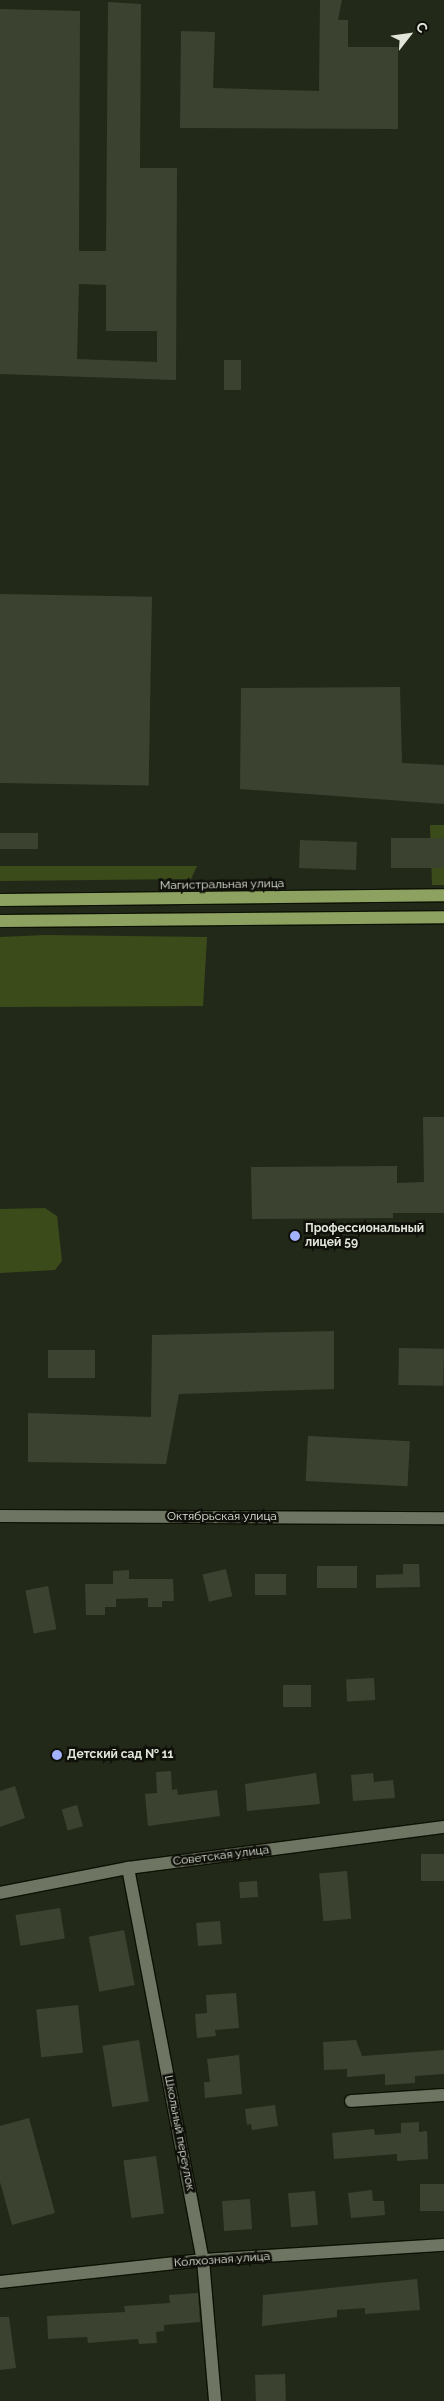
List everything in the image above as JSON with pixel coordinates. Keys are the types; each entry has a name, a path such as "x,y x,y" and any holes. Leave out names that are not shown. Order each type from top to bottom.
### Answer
{"main road":[{"name":"Магистральная улица","path":"0,900 444,895"},
{"path":"0,921 444,917"}],"street":[{"name":"Октябрьская улица","path":"0,1516 444,1518"},
{"name":"Советская улица","path":"0,1893 128,1868 444,1827"},
{"name":"Школьный переулок","path":"128,1868 203,2260 215,2401"},
{"path":"351,2101 444,2095"},
{"name":"Колхозная улица","path":"0,2282 203,2260 444,2245"}],"green space":[{"path":"430,825 444,825 444,885 432,885"},
{"path":"0,866 197,866 191,879 0,881"},
{"path":"45,935 207,937 203,1006 0,1007 0,937"},
{"path":"45,1208 57,1216 62,1261 55,1270 0,1273 0,1209"}],"building":[{"path":"320,0 342,0 338,20 348,20 348,47 398,47 398,129 180,128 181,31 215,32 213,88 319,91"},
{"path":"108,2 141,4 140,168 177,168 176,380 0,374 0,9 80,11 79,251 106,251","holes":["79,284 106,285 106,331 157,331 157,362 77,359"]},
{"path":"224,360 241,360 241,390 224,390"},
{"path":"0,594 152,597 149,786 0,783"},
{"path":"400,687 402,763 444,765 444,804 240,789 241,688"},
{"path":"0,833 38,833 38,849 0,849"},
{"path":"391,838 444,838 444,868 391,868"},
{"path":"300,840 357,842 356,870 299,868"},
{"path":"423,1117 444,1117 444,1213 393,1213 393,1218 252,1219 251,1167 397,1166 397,1183 424,1182"},
{"path":"334,1331 334,1389 179,1394 166,1464 28,1462 28,1413 151,1417 152,1335"},
{"path":"399,1348 444,1349 443,1386 398,1385"},
{"path":"48,1350 95,1350 95,1378 48,1378"},
{"path":"308,1436 410,1441 408,1486 306,1481"},
{"path":"403,1564 419,1564 420,1587 376,1588 376,1575 403,1574"},
{"path":"317,1566 357,1566 357,1588 317,1588"},
{"path":"226,1569 232,1596 209,1602 203,1574"},
{"path":"129,1570 129,1579 173,1579 174,1601 162,1601 162,1607 148,1607 148,1598 116,1599 116,1607 105,1607 105,1615 86,1615 85,1584 113,1584 113,1571"},
{"path":"255,1574 286,1574 286,1595 255,1595"},
{"path":"48,1586 56,1629 34,1634 25,1590"},
{"path":"374,1678 375,1700 347,1701 346,1679"},
{"path":"283,1685 311,1685 311,1707 283,1707"},
{"path":"171,1771 172,1790 177,1789 178,1795 217,1790 220,1816 148,1826 145,1794 157,1793 156,1772"},
{"path":"316,1773 320,1804 247,1811 245,1784"},
{"path":"373,1773 374,1782 393,1780 395,1798 353,1801 351,1775"},
{"path":"15,1786 25,1818 0,1827 0,1791"},
{"path":"77,1805 83,1826 68,1831 62,1809"},
{"path":"421,1854 444,1854 444,1881 421,1881"},
{"path":"347,1871 351,1919 323,1921 319,1873"},
{"path":"257,1881 258,1897 240,1898 239,1882"},
{"path":"60,1908 65,1939 20,1946 16,1915"},
{"path":"220,1921 222,1944 198,1946 196,1923"},
{"path":"124,1930 135,1985 99,1992 89,1937"},
{"path":"236,1993 239,2028 215,2030 216,2036 197,2038 195,2014 207,2013 206,1995"},
{"path":"78,2005 83,2053 41,2057 36,2009"},
{"path":"139,2040 149,2101 112,2107 102,2046"},
{"path":"356,2040 362,2056 444,2050 444,2074 415,2076 415,2083 385,2085 385,2074 347,2077 347,2069 324,2070 323,2042"},
{"path":"239,2055 242,2094 205,2098 204,2082 210,2082 207,2059"},
{"path":"275,2105 278,2126 252,2130 251,2124 247,2125 245,2109"},
{"path":"29,2118 55,2213 12,2225 0,2182 0,2126"},
{"path":"419,2122 419,2132 427,2131 428,2159 397,2161 397,2154 334,2159 332,2133 374,2129 375,2135 401,2133 401,2123"},
{"path":"156,2156 164,2213 131,2218 123,2161"},
{"path":"420,2184 444,2184 444,2211 420,2211"},
{"path":"372,2190 373,2201 384,2201 385,2215 351,2218 348,2193"},
{"path":"315,2191 318,2225 291,2227 288,2193"},
{"path":"250,2199 252,2229 224,2231 222,2201"},
{"path":"417,2279 420,2310 365,2314 365,2308 337,2310 337,2317 262,2326 263,2295"},
{"path":"198,2293 200,2322 164,2325 164,2331 156,2332 157,2343 139,2344 138,2339 88,2343 87,2337 48,2339 47,2316 125,2312 124,2306 170,2303 169,2295"},
{"path":"0,2317 9,2317 16,2368 0,2370"},
{"path":"285,2374 286,2401 256,2401 255,2375"}],"place":[{"name":"Профессиональный лицей 59","path":"295,1236"},
{"name":"Детский сад № 11","path":"57,1755"}]}
